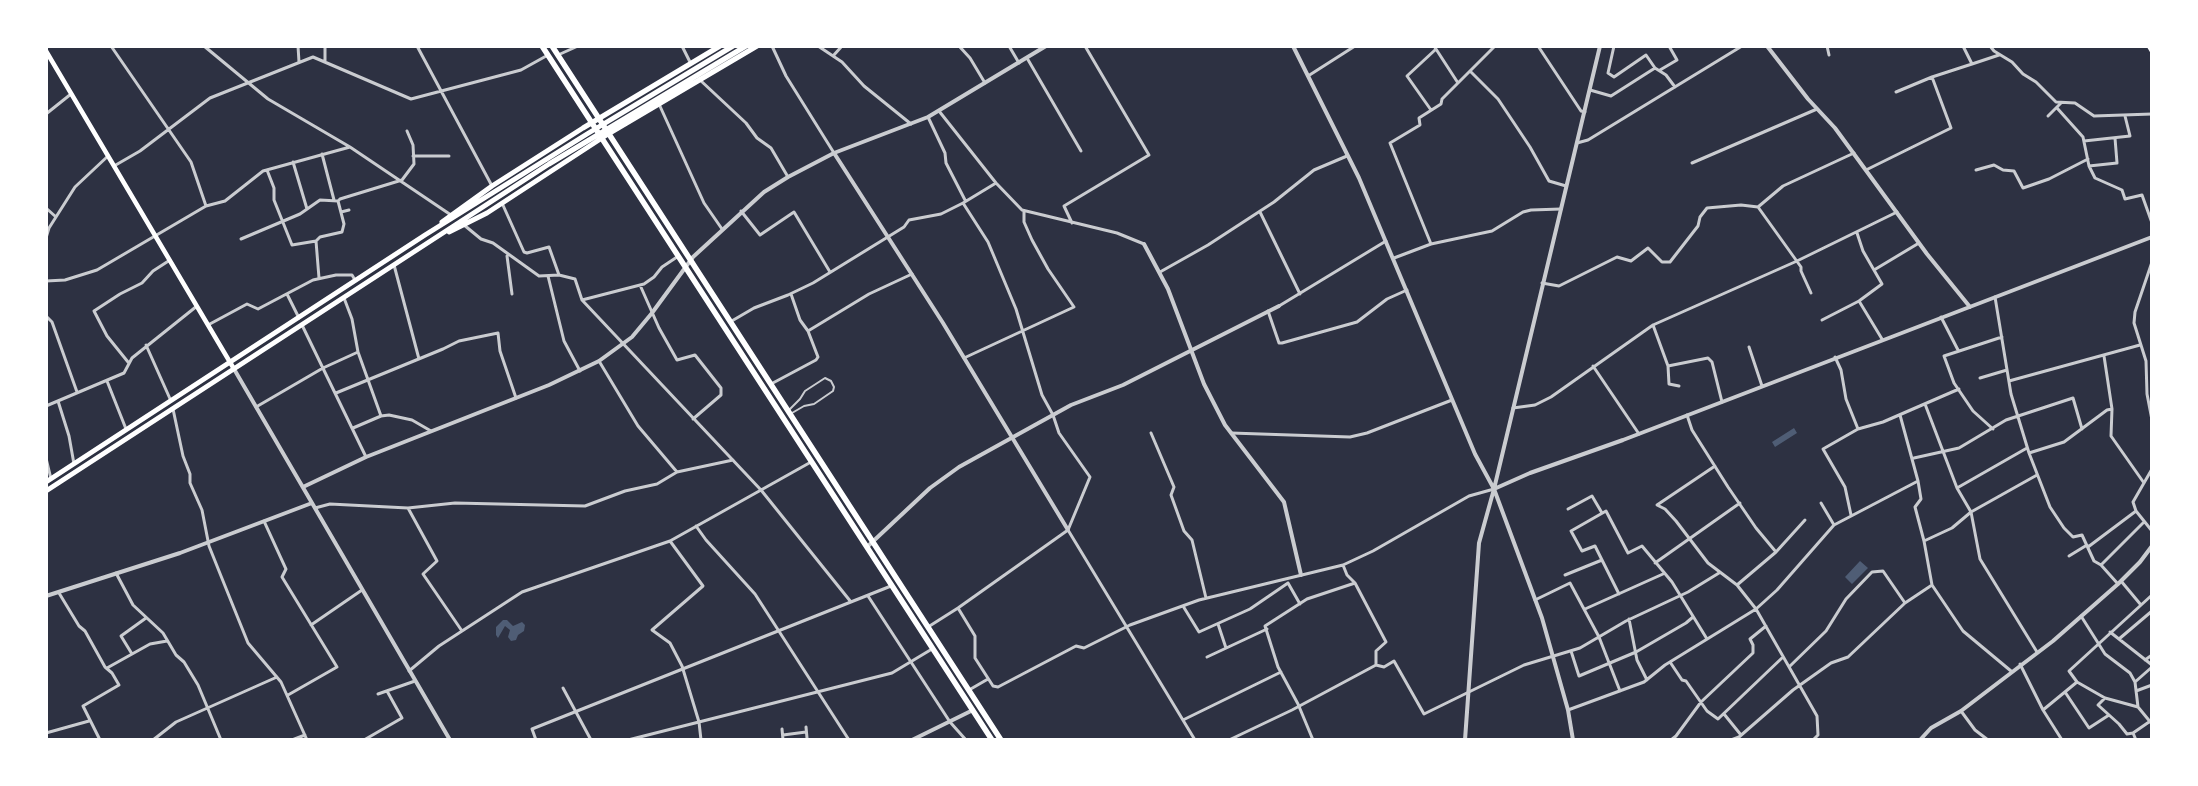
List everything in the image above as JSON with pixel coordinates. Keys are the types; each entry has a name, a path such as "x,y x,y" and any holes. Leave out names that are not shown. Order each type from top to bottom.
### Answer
{"highway":[{"path":"542,46 677,257 992,740"},
{"path":"552,46 689,262 789,412 1001,740"}],"main road":[{"path":"425,235 451,214 492,186 597,119 720,46"},
{"path":"46,491 488,204 724,55 734,46"},
{"path":"49,480 425,235 594,129 724,55 746,46"},
{"path":"433,240 502,203 608,134 757,46"},
{"path":"2150,46 2152,50"},
{"path":"46,51 234,369"}],"street":[{"path":"111,46 167,130 191,162 206,206"},
{"path":"204,46 218,60 268,99 350,146 451,214"},
{"path":"298,46 299,62"},
{"path":"324,62 325,46"},
{"path":"417,46 492,186"},
{"path":"558,56 578,46"},
{"path":"682,46 691,64"},
{"path":"772,46 786,76 964,358 1195,740"},
{"path":"818,46 833,56 911,124"},
{"path":"833,56 842,46"},
{"path":"959,46 970,58 985,83"},
{"path":"1009,46 1019,63"},
{"path":"303,487 366,457 516,398 599,361 624,345 652,314 689,262 722,229 742,211 788,177 834,153 928,117 1019,63 1039,48 1046,46"},
{"path":"1072,223 1064,206 1149,155 1084,46"},
{"path":"1293,46 1394,258 1475,454 1494,489 1535,600 1568,710 1573,740"},
{"path":"1308,76 1355,46"},
{"path":"1431,244 1390,143 1420,125 1418,118 1441,104 1442,99 1495,46"},
{"path":"1538,46 1556,74 1585,112"},
{"path":"1465,740 1476,561 1481,532 1494,489 1600,46"},
{"path":"1614,46 1608,73 1614,77 1646,55 1675,87"},
{"path":"1660,70 1677,60 1669,46"},
{"path":"1577,143 1588,140 1742,46"},
{"path":"1767,46 1817,109 1835,128 1970,307"},
{"path":"1827,46 1829,55"},
{"path":"1963,46 1972,64"},
{"path":"1990,46 1999,55 2012,62 2056,102 2075,102 2094,116 2152,114"},
{"path":"1432,110 1407,76 1434,48 1458,83"},
{"path":"114,166 210,98 313,57 411,99 521,70 548,55"},
{"path":"1896,92 1932,77 1999,55"},
{"path":"1027,58 1082,151"},
{"path":"1590,90 1611,96 1656,68"},
{"path":"1470,71 1498,100 1530,147 1549,181 1566,186"},
{"path":"1866,170 1951,128 1932,77"},
{"path":"700,80 746,123 757,138 770,148 788,177"},
{"path":"46,114 72,94"},
{"path":"2048,116 2061,103"},
{"path":"659,104 704,203 722,229"},
{"path":"2057,108 2084,141 2089,166 2095,178 2122,190 2125,199 2142,195 2152,222"},
{"path":"1692,163 1817,109"},
{"path":"939,111 996,183 1024,212 1117,232 1144,244 1160,272 1204,384 1231,433 1284,502 1301,576"},
{"path":"2084,141 2130,136 2125,116"},
{"path":"928,117 945,153 946,163 964,202 988,242 1016,309 1037,383 1053,415 1059,433 1090,477 1068,530 928,627"},
{"path":"241,239 284,222 320,200 336,200 402,180 414,164 414,156 407,131"},
{"path":"2089,166 2118,163 2115,138"},
{"path":"46,281 65,280 97,270 206,206 225,201 267,170 350,146"},
{"path":"1542,283 1559,286 1617,257 1632,261 1648,248 1662,262 1670,262 1698,226 1700,217 1708,208 1741,205 1758,207 1783,186 1854,153"},
{"path":"267,170 274,188 274,200 292,245 316,241 320,237 342,232 344,224 322,154"},
{"path":"46,238 56,217 75,187 108,155"},
{"path":"414,156 449,156"},
{"path":"1160,272 1260,212 1314,170 1347,156"},
{"path":"1976,170 1994,165 2003,170 2014,171 2022,188 2049,179 2088,159"},
{"path":"293,162 307,209"},
{"path":"730,322 754,308 791,294 830,272 904,227 909,220 915,217 941,214 995,186 996,183"},
{"path":"502,203 524,252 548,248 558,275"},
{"path":"1758,207 1797,261 1812,293"},
{"path":"46,208 56,217"},
{"path":"1394,258 1431,244 1492,231 1522,212 1561,209"},
{"path":"341,212 349,210"},
{"path":"742,211 760,234 794,212 830,272"},
{"path":"964,358 1074,307 1048,269 1032,240 1024,222 1024,212"},
{"path":"1260,212 1300,294"},
{"path":"1513,408 1541,403 1653,325 1797,261 1897,212"},
{"path":"464,225 481,239 493,243 539,276 558,275 575,279 582,300 761,490 851,602"},
{"path":"1822,320 1859,301 1882,284 1863,252 1857,233"},
{"path":"958,608 975,636 975,658 993,686 998,687 1076,646 1084,648 1127,627 1183,606 1206,598 1287,582 1343,564 1373,551 1469,496 1494,489 1530,473 1639,434 1882,339 2152,237"},
{"path":"316,241 319,278"},
{"path":"867,547 944,478 1072,405 1123,385 1279,306 1340,267 1386,241"},
{"path":"1874,270 1920,243"},
{"path":"507,256 512,294"},
{"path":"582,300 640,285 654,277 662,267 677,257"},
{"path":"128,362 107,336 94,311 120,294 142,283 154,271 170,260"},
{"path":"2152,262 2135,312 2134,323 2146,362 2148,402 2152,420"},
{"path":"394,265 419,358"},
{"path":"808,331 869,294 912,274"},
{"path":"208,325 247,304 258,309 319,278 352,275 356,281"},
{"path":"548,276 564,342 580,371"},
{"path":"2146,276 2152,278"},
{"path":"640,285 652,314 677,360 695,355 721,388 721,395 693,419"},
{"path":"1268,311 1279,343 1282,343 1357,322 1387,299 1407,290"},
{"path":"287,294 299,318"},
{"path":"770,384 816,360 818,357 808,331 800,320 791,294"},
{"path":"344,298 352,319 358,352 381,416"},
{"path":"1994,298 2009,381 2018,416 2027,448 2050,507 2064,528 2073,537 2082,535 2094,560 2141,605"},
{"path":"1859,301 1882,339"},
{"path":"46,406 124,373 128,362 146,345 197,306"},
{"path":"46,316 52,322 77,392"},
{"path":"1941,317 1958,350"},
{"path":"302,325 366,457"},
{"path":"1653,325 1668,366 1669,384 1679,386"},
{"path":"336,393 459,340 498,333 500,351 516,398"},
{"path":"1993,429 1973,411 1958,389 1944,356 2002,337"},
{"path":"146,345 171,401"},
{"path":"2009,381 2140,345"},
{"path":"1749,347 1762,386"},
{"path":"256,407 323,368 358,352"},
{"path":"2104,356 2112,409 2111,436 2144,483"},
{"path":"1668,366 1708,358 1712,362 1722,402"},
{"path":"1835,358 1841,370 1846,399 1858,429"},
{"path":"599,361 638,426 677,472"},
{"path":"2146,362 2152,363"},
{"path":"1593,366 1639,434"},
{"path":"234,369 450,740"},
{"path":"1980,378 2007,370"},
{"path":"107,381 126,430"},
{"path":"1852,516 1845,487 1823,449 1858,429 1900,415 1958,389"},
{"path":"1914,458 1959,448 2018,416 2073,398 2082,429"},
{"path":"1231,433 1350,437 1367,433 1452,400"},
{"path":"58,401 69,436 74,464"},
{"path":"1925,404 1942,453 1957,488 1971,512 1980,560 2037,652"},
{"path":"173,409 183,456 190,474 190,483 202,510 209,542 248,642 277,677 288,695 307,740"},
{"path":"2029,453 2064,442 2112,409"},
{"path":"353,428 381,416 390,415 412,420 431,431"},
{"path":"1686,415 1692,430 1715,466 1776,552"},
{"path":"1900,415 1914,458 1921,498 1915,506 1932,585 1964,631 2011,671"},
{"path":"1150,433 1174,487 1171,495 1184,531 1192,540 1206,598"},
{"path":"1957,488 2027,448"},
{"path":"46,458 49,480"},
{"path":"315,508 330,504 408,508 455,503 585,506 625,491 658,484 677,472 733,460"},
{"path":"409,671 439,646 522,592 670,541 811,461"},
{"path":"1715,466 1657,505 1665,509 1690,537 1708,564 1737,586 1756,609 1817,716 1818,735 1813,740"},
{"path":"2152,469 2133,502 2136,511 2152,530"},
{"path":"1924,541 1952,528 1971,512 2037,475"},
{"path":"1568,710 1647,680 1670,662 1756,609 1777,590 1834,525 1918,481"},
{"path":"1568,509 1592,496 1602,513"},
{"path":"46,596 209,542 312,503"},
{"path":"1655,562 1740,503"},
{"path":"1821,503 1834,525"},
{"path":"408,508 437,561 423,574 462,631"},
{"path":"1619,594 1595,546 1582,552 1571,531 1606,511 1628,553 1642,546 1680,595 1707,639"},
{"path":"2069,556 2087,546 2136,511"},
{"path":"1737,586 1776,552 1805,520"},
{"path":"264,521 286,569 282,577 337,667 288,695"},
{"path":"2101,565 2144,522"},
{"path":"696,526 706,540 755,594 849,740"},
{"path":"670,541 703,586 652,630 670,643 683,669 699,722 701,740"},
{"path":"1920,740 1931,728 1961,711 2020,664 2053,641 2120,583 2152,546"},
{"path":"1565,574 1602,560"},
{"path":"1343,564 1347,575 1355,583 1386,642 1376,651 1376,664"},
{"path":"1789,667 1826,631 1846,599 1872,572 1883,571 1905,603"},
{"path":"1229,740 1299,706 1376,664 1384,667 1394,661 1424,714 1467,692 1506,676 1524,665 1552,655 1571,651 1719,573"},
{"path":"116,574 133,605 164,633 176,655 184,662 208,707 220,740"},
{"path":"1585,609 1663,574"},
{"path":"1287,582 1300,604"},
{"path":"1183,606 1199,632 1250,609 1287,582"},
{"path":"1313,740 1299,706 1281,672 1265,626 1308,599 1355,583"},
{"path":"1535,600 1570,583 1599,637 1620,691"},
{"path":"1731,740 1741,735 1831,663 1848,656 1905,603 1932,585"},
{"path":"536,740 532,730 892,586"},
{"path":"311,625 362,590"},
{"path":"59,592 79,626 85,631 106,668 119,685 83,706 100,740"},
{"path":"2138,707 2105,698 2077,682 2069,671 2152,595"},
{"path":"868,596 950,722 966,740"},
{"path":"2119,639 2152,610"},
{"path":"2081,616 2106,654 2130,673 2135,682 2138,707 2150,723 2133,733 2127,734 2098,706 2105,698"},
{"path":"1571,651 1578,676 1636,652 1693,617"},
{"path":"132,654 121,636 146,618"},
{"path":"1629,619 1637,660 1647,680"},
{"path":"1218,624 1226,648"},
{"path":"1671,740 1701,702 1753,653 1754,645 1750,639 1766,626"},
{"path":"1207,656 1267,629"},
{"path":"2110,632 2152,666 2135,682"},
{"path":"106,668 150,644 167,640"},
{"path":"628,740 892,673 932,649"},
{"path":"2145,660 2152,655"},
{"path":"1670,662 1682,680 1686,681 1701,702 1718,720 1783,657"},
{"path":"2020,664 2043,710 2062,740"},
{"path":"1184,720 1281,672"},
{"path":"152,740 176,722 277,677"},
{"path":"968,691 988,679"},
{"path":"378,694 416,681"},
{"path":"2043,710 2077,682"},
{"path":"2136,691 2152,685"},
{"path":"563,688 591,740"},
{"path":"364,740 402,718 387,691"},
{"path":"2065,692 2089,728 2109,715"},
{"path":"912,740 979,706"},
{"path":"1961,711 1975,730 1988,740"},
{"path":"1724,714 1741,735"},
{"path":"46,734 89,721"},
{"path":"806,727 807,738"},
{"path":"782,729 783,740"},
{"path":"782,735 806,732"},
{"path":"2133,733 2136,740"},
{"path":"292,740 305,735"},
{"path":"1676,736 1679,740"}],"lane":[{"path":"782,416 804,406 814,404 833,392 833,383 825,378 805,391 800,399 791,406 789,412"}],"water":[{"path":"1794,428 1797,433 1775,447 1772,442"},
{"path":"1860,561 1868,568 1852,584 1845,577"},
{"path":"503,620 507,620 513,626 522,622 525,625 524,631 518,635 516,640 511,641 508,637 510,630 505,626 498,638 496,635 496,627"}]}
